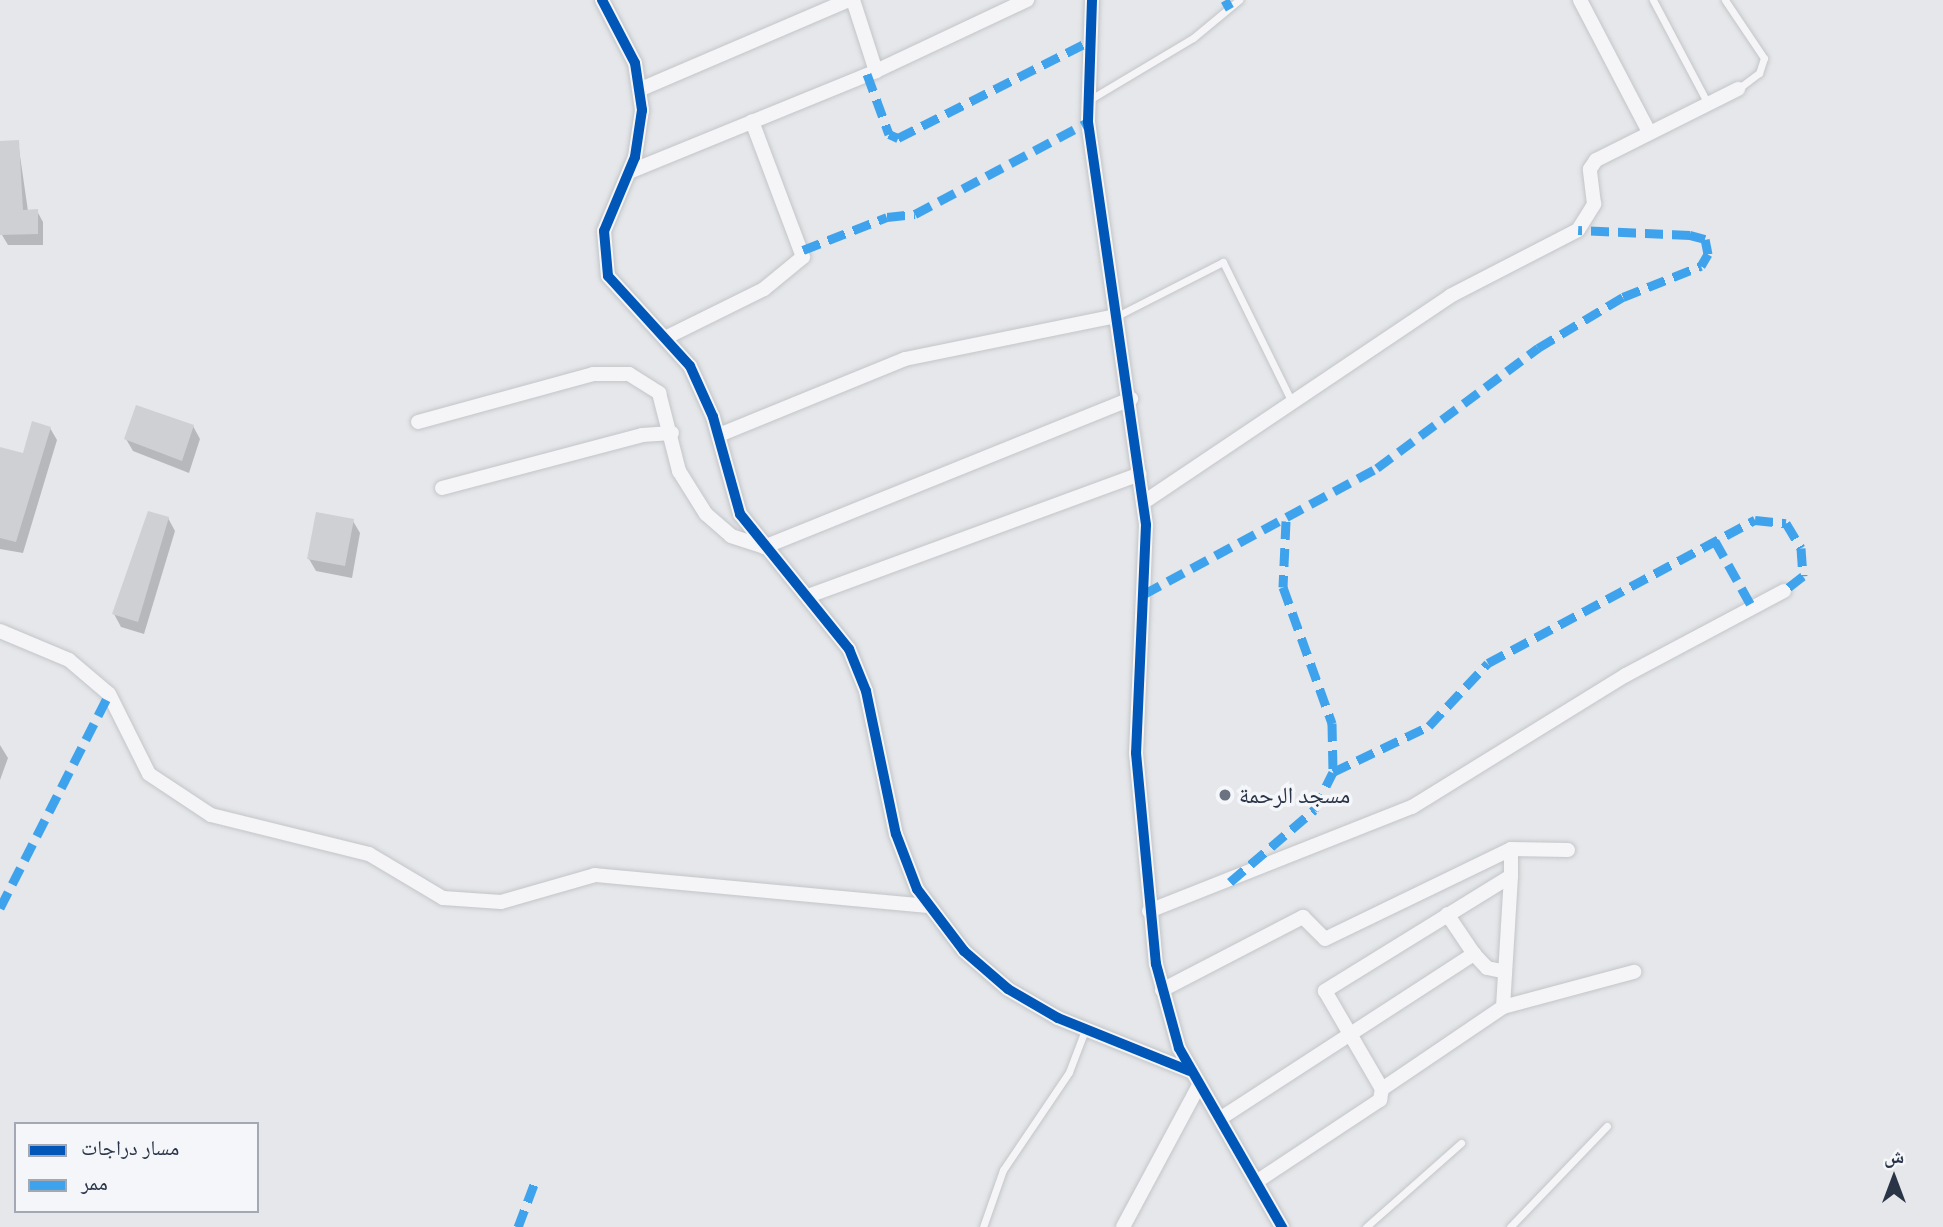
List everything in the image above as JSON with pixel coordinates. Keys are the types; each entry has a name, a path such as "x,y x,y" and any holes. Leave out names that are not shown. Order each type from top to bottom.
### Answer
{"street":[{"path":"641,89 851,0 876,71"},
{"path":"629,172 876,71 1027,0"},
{"path":"1092,0 1087,101 1144,502 1136,753 1149,911 1162,990 1190,1071 1221,1118 1282,1227"},
{"path":"1580,0 1650,132"},
{"path":"605,1 629,48 641,89 642,126 629,172 604,231 603,261 617,288 665,338 698,381 719,435 732,495 764,547 811,595 859,670 896,834 927,906 964,951 1008,989 1085,1030 1190,1071"},
{"path":"1144,502 1294,405 1450,296 1578,230 1594,204 1591,164 1707,102 1738,89"},
{"path":"665,338 764,289 803,257 752,121"},
{"path":"719,435 905,359 1117,316"},
{"path":"418,422 617,372 659,393 683,481 706,514 731,536 764,547 1131,399"},
{"path":"442,488 671,433"},
{"path":"811,595 1139,474"},
{"path":"1149,911 1412,807 1626,675 1784,591"},
{"path":"0,631 69,660 109,694 149,774 211,815 369,854 443,898 501,902 595,875 927,906"},
{"path":"1162,990 1303,917 1325,939 1511,849 1568,850"},
{"path":"1503,1007 1511,849"},
{"path":"1256,1181 1380,1100 1382,1089 1347,1035 1325,991 1511,876"},
{"path":"1447,914 1474,954 1487,968 1503,971"},
{"path":"1221,1118 1474,954"},
{"path":"1382,1089 1503,1007 1633,972"},
{"path":"1123,1227 1199,1085"}],"lane":[{"path":"1087,101 1193,38 1239,0"},
{"path":"1654,0 1707,102"},
{"path":"1726,0 1763,58 1759,73 1738,89"},
{"path":"1117,316 1223,262 1294,405"},
{"path":"983,1227 1003,1170 1069,1072 1085,1030"},
{"path":"1510,1227 1607,1126"},
{"path":"1366,1227 1461,1143"}],"building":[{"path":"19,140 23,210 38,209 38,234 0,235 0,141"},
{"path":"136,405 194,425 182,461 124,439"},
{"path":"32,421 51,427 16,542 0,538 0,447 23,453"},
{"path":"148,511 169,517 138,622 112,614"},
{"path":"316,512 354,519 345,566 307,559"}],"marked path":[{"path":"1225,0 1230,9"},
{"path":"867,74 889,134 898,138 1090,41"},
{"path":"803,250 887,217 915,214 1088,122"},
{"path":"1144,594 1377,468 1538,348 1623,297 1701,266 1708,254 1705,239 1690,235 1578,230"},
{"path":"1230,882 1314,810 1333,772 1429,726 1488,663 1755,520 1786,523 1801,548 1803,576 1784,591"},
{"path":"1286,521 1283,587 1332,723 1333,772"},
{"path":"1715,541 1752,607"},
{"path":"0,908 109,694"},
{"path":"518,1227 536,1179"}],"cycle path":[{"path":"602,0 635,63 642,110 635,157 604,231 608,276 690,366 713,417 740,514 849,649 866,691 896,834 917,889 964,951 1008,989 1058,1018 1190,1071"},
{"path":"1092,0 1088,122 1146,525 1136,753 1156,964 1179,1048 1282,1227"}],"place":[{"name":"مسجد الرحمة","path":"1225,795"}]}
